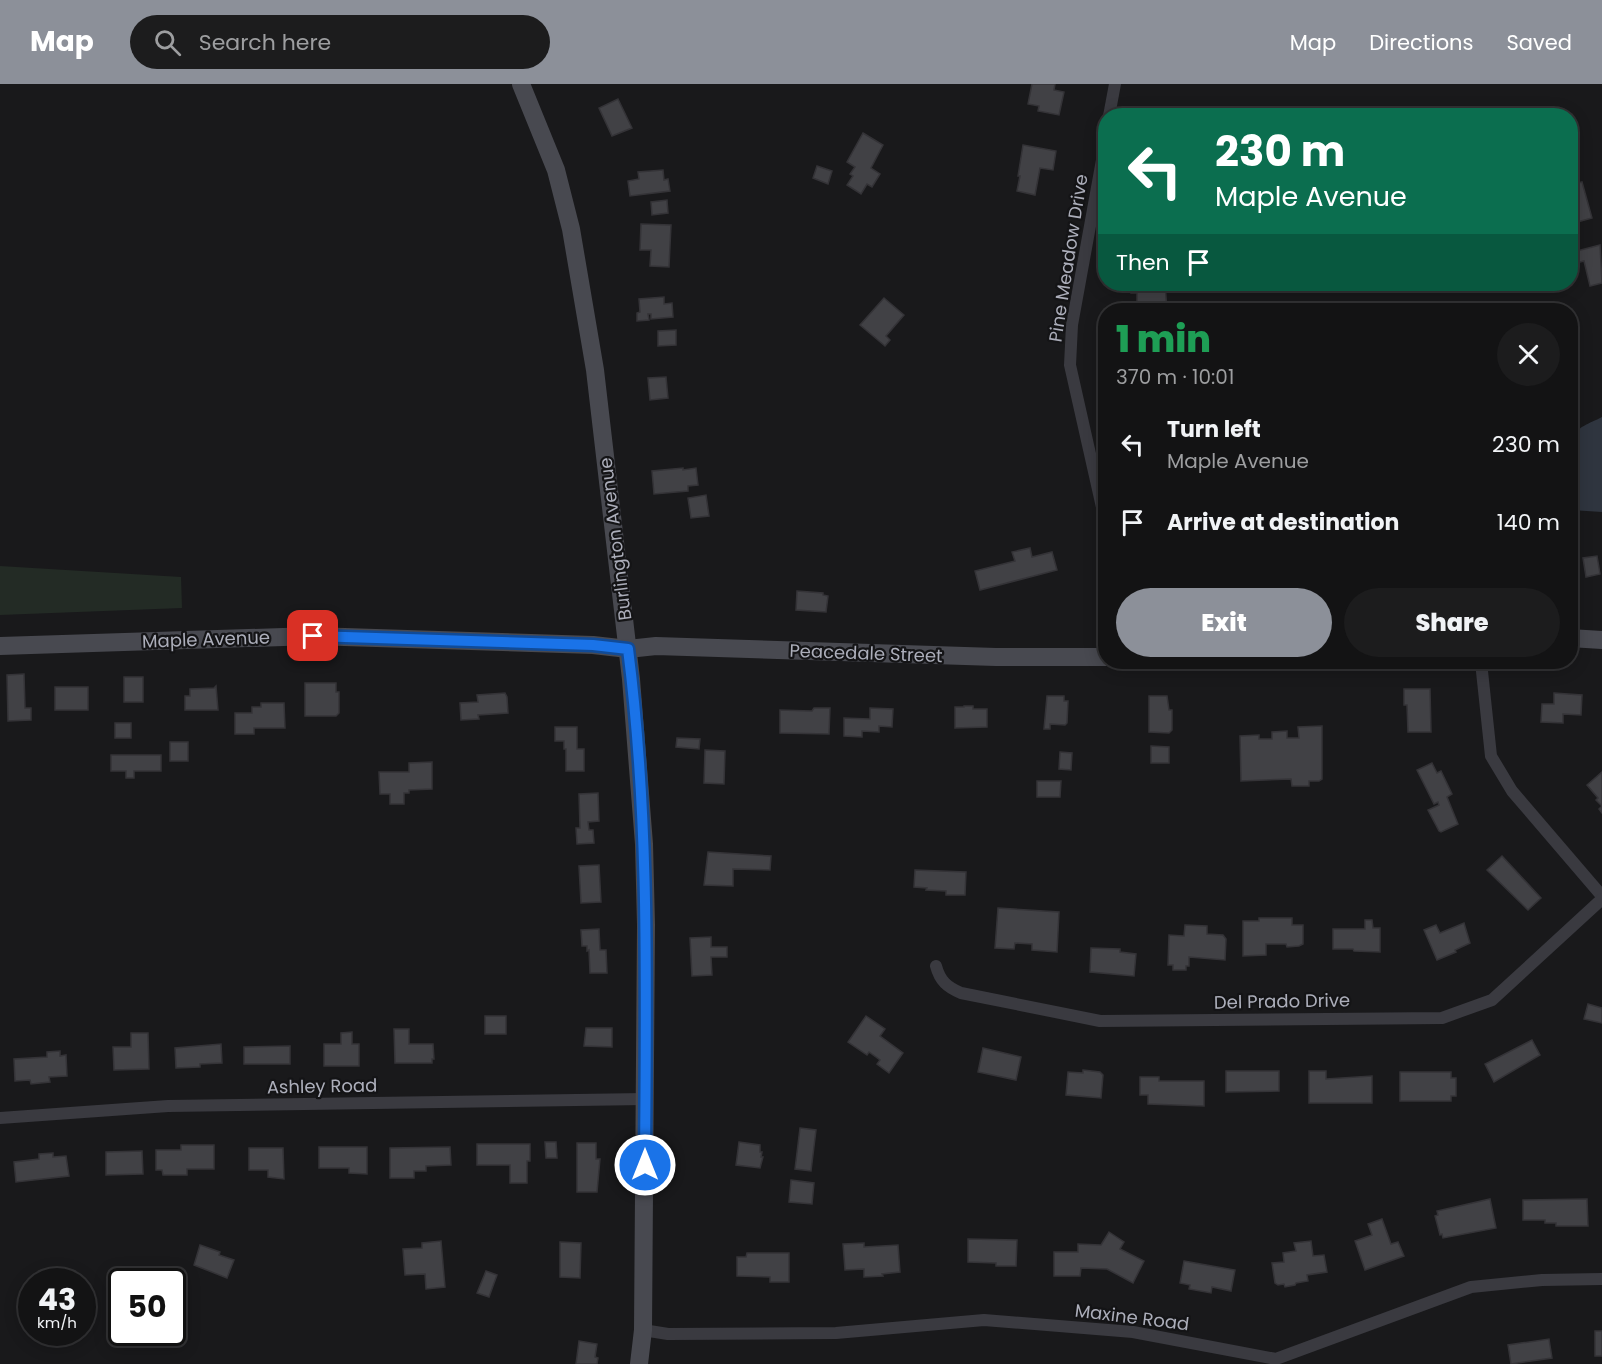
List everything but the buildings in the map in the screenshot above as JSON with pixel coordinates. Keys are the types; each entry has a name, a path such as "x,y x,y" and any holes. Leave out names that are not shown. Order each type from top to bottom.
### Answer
{"main road":[{"name":"Burlington Avenue","path":"521,84 556,170 571,229 595,370 628,649 644,844 646,926 643,1330 639,1364"},
{"name":"Maple Avenue","path":"0,646 313,636 593,645 628,649"},
{"path":"1578,638 1602,640"},
{"name":"Peacedale Street","path":"628,649 656,646 996,657 1098,657"}],"street":[{"path":"1110,108 1115,84"},
{"name":"Pine Meadow Drive","path":"1098,182 1072,325 1070,365 1098,489"},
{"path":"1482,669 1491,756 1512,791 1602,897"},
{"name":"Del Prado Drive","path":"936,966 939,978 948,987 961,993 1100,1021 1443,1018 1492,1000 1602,897"},
{"name":"Ashley Road","path":"0,1118 168,1106 645,1099"},
{"name":"Maxine Road","path":"643,1330 668,1334 836,1333 984,1320 1133,1332 1280,1361 1471,1287 1542,1280 1602,1279"}],"shaded area":[{"path":"1602,417 1602,512 1578,510 1578,430"},
{"path":"0,566 181,577 182,608 0,615"}],"route":[{"path":"313,636 593,645 628,649 644,844 645,1165"}]}
